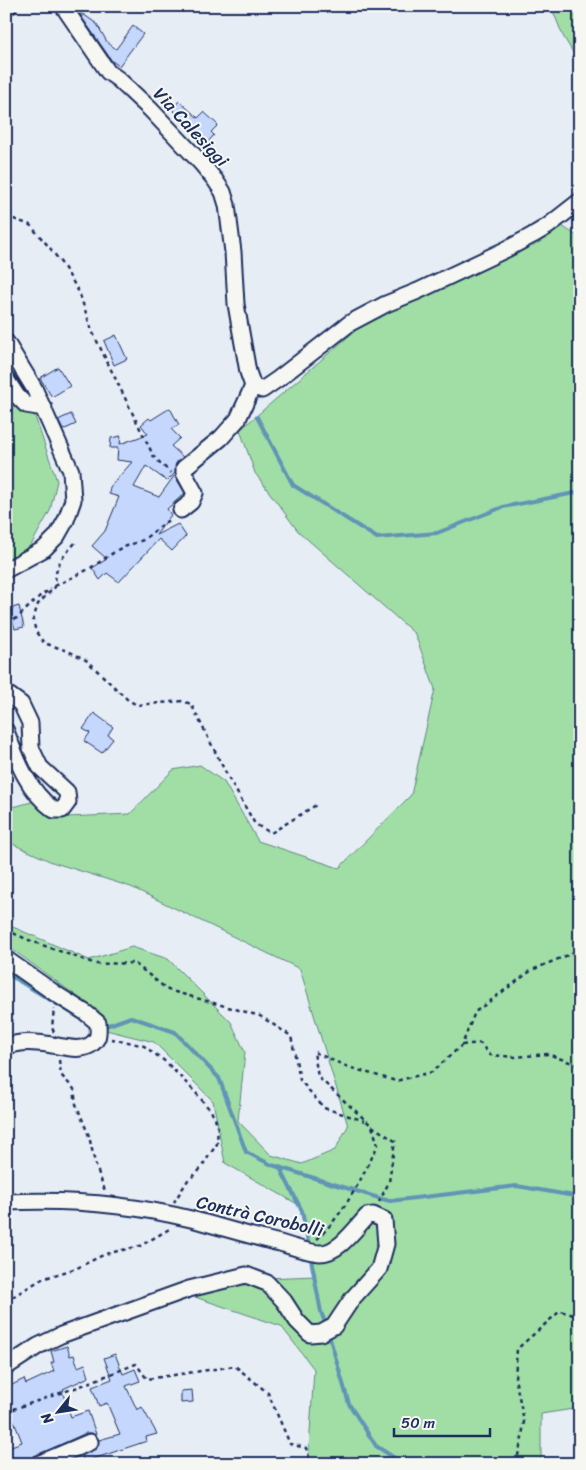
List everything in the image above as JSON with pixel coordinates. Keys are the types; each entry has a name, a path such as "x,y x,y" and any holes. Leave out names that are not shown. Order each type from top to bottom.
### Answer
{"street":[{"name":"Via Calesiggi","path":"63,6 108,72 150,108 201,163 223,192 227,205 233,252 236,304 248,372 253,386"},
{"path":"181,510 191,502 195,493 184,472 184,468 221,438 238,419 253,386 262,390 350,323 386,304 507,249 548,226 580,201"},
{"path":"6,342 44,408 71,472 73,500 66,520 57,536 44,549 6,570"},
{"path":"6,380 26,405 44,408"},
{"path":"6,695 21,704 30,723 31,748 40,768 66,792 68,802 62,810 54,810 42,802 15,756 6,731"},
{"path":"6,959 86,1013 98,1032 90,1046 76,1049 38,1043 13,1044 6,1048"},
{"name":"Contrà Corobolli","path":"6,1202 40,1201 109,1204 190,1219 321,1253 339,1247 367,1216 373,1215"},
{"path":"6,1367 38,1346 61,1335 189,1289 246,1275 268,1283 297,1321 310,1334 327,1329 379,1269 386,1244 384,1220 373,1215"},
{"path":"38,1464 90,1442"}],"path":[{"path":"6,216 30,224 64,267 79,292 92,331 154,457 178,479 187,477"},
{"path":"6,622 17,618 40,596 55,587 119,549 144,540 181,510"},
{"path":"74,543 60,560 55,573 55,587 38,604 33,620 36,632 44,643 68,650 86,660 128,700 136,705 182,701 192,704 227,775 255,824 271,833 316,806"},
{"path":"6,930 96,964 134,963 168,990 260,1016 291,1036 300,1080 324,1108 364,1120 395,1141 389,1182 373,1215"},
{"path":"309,1240 318,1239 335,1219 362,1178 378,1145 372,1126 318,1077 314,1052 348,1067 396,1081 432,1072 462,1044 475,1012 532,970 580,950"},
{"path":"56,994 52,1028 57,1046 60,1075 74,1090 76,1104 89,1136 95,1163 109,1204"},
{"path":"98,1032 144,1046 166,1062 211,1111 218,1125 217,1144 207,1156 198,1172 188,1180 179,1193 172,1205 171,1215"},
{"path":"462,1044 480,1043 490,1055 516,1057 548,1054 580,1066"},
{"path":"6,1302 9,1298 42,1279 77,1268 105,1254 140,1246 157,1235 190,1219"},
{"path":"516,1464 524,1421 515,1378 517,1349 560,1311 580,1317"},
{"path":"6,1413 136,1364 147,1379 235,1366 268,1392 290,1444 306,1448 310,1460 318,1464"}],"green space":[{"path":"551,6 580,6 580,64 563,36"},
{"path":"562,226 580,238 580,1408 541,1414 541,1464 308,1464 314,1369 281,1326 189,1295 240,1279 316,1276 299,1205 225,1163 213,1101 154,1042 106,1030 103,1015 6,945 6,924 89,960 132,947 168,959 231,1022 245,1052 238,1121 271,1155 302,1164 335,1150 348,1126 300,969 131,887 52,862 6,841 6,807 35,801 68,817 130,814 173,770 200,765 224,782 258,841 339,868 411,795 435,689 415,634 298,531 255,473 240,430 372,316"},
{"path":"6,379 31,405 57,481 50,511 31,545 6,563"}],"building":[{"path":"80,12 97,24 107,42 116,49 133,26 143,34 119,66 112,61"},
{"path":"179,101 198,118 204,112 218,125 211,132 214,135 207,143 172,109"},
{"path":"116,335 127,359 114,365 104,341"},
{"path":"58,367 70,386 52,397 40,378"},
{"path":"170,408 179,425 171,429 180,438 171,446 183,457 176,464 175,473 167,481 146,466 134,487 159,497 174,476 185,493 167,509 171,515 156,535 178,524 186,536 172,551 159,539 119,582 107,573 100,580 92,568 107,559 92,546 105,531 119,497 109,494 110,487 132,462 117,460 118,448 110,448 111,438 121,436 120,444 148,434 141,425 149,418 151,420"},
{"path":"71,414 76,424 63,430 58,420"},
{"path":"19,606 24,627 15,629 9,609"},
{"path":"94,713 113,727 108,735 113,739 102,753 84,741 90,733 83,729"},
{"path":"67,1346 70,1356 74,1355 78,1367 85,1364 89,1377 62,1391 71,1417 88,1411 97,1437 92,1433 86,1433 20,1463 18,1460 6,1464 6,1448 22,1442 6,1401 6,1388 24,1379 26,1384 54,1371 51,1363 54,1362 51,1351"},
{"path":"115,1354 123,1374 135,1369 140,1381 126,1386 137,1410 142,1407 157,1434 146,1437 147,1441 84,1462 82,1456 97,1448 99,1440 120,1434 107,1403 99,1406 92,1387 112,1379 104,1358"},
{"path":"192,1390 193,1402 181,1403 181,1391"}],"waterway":[{"path":"257,417 293,485 377,538 437,533 503,507 580,492"},
{"path":"6,973 85,1021"},
{"path":"103,1027 131,1017 175,1032 219,1078 246,1152 272,1165 390,1201 517,1186 580,1197"},
{"path":"279,1166 302,1211 309,1247"},
{"path":"310,1254 321,1312 326,1325"},
{"path":"328,1332 349,1404 376,1446 404,1464"}]}
